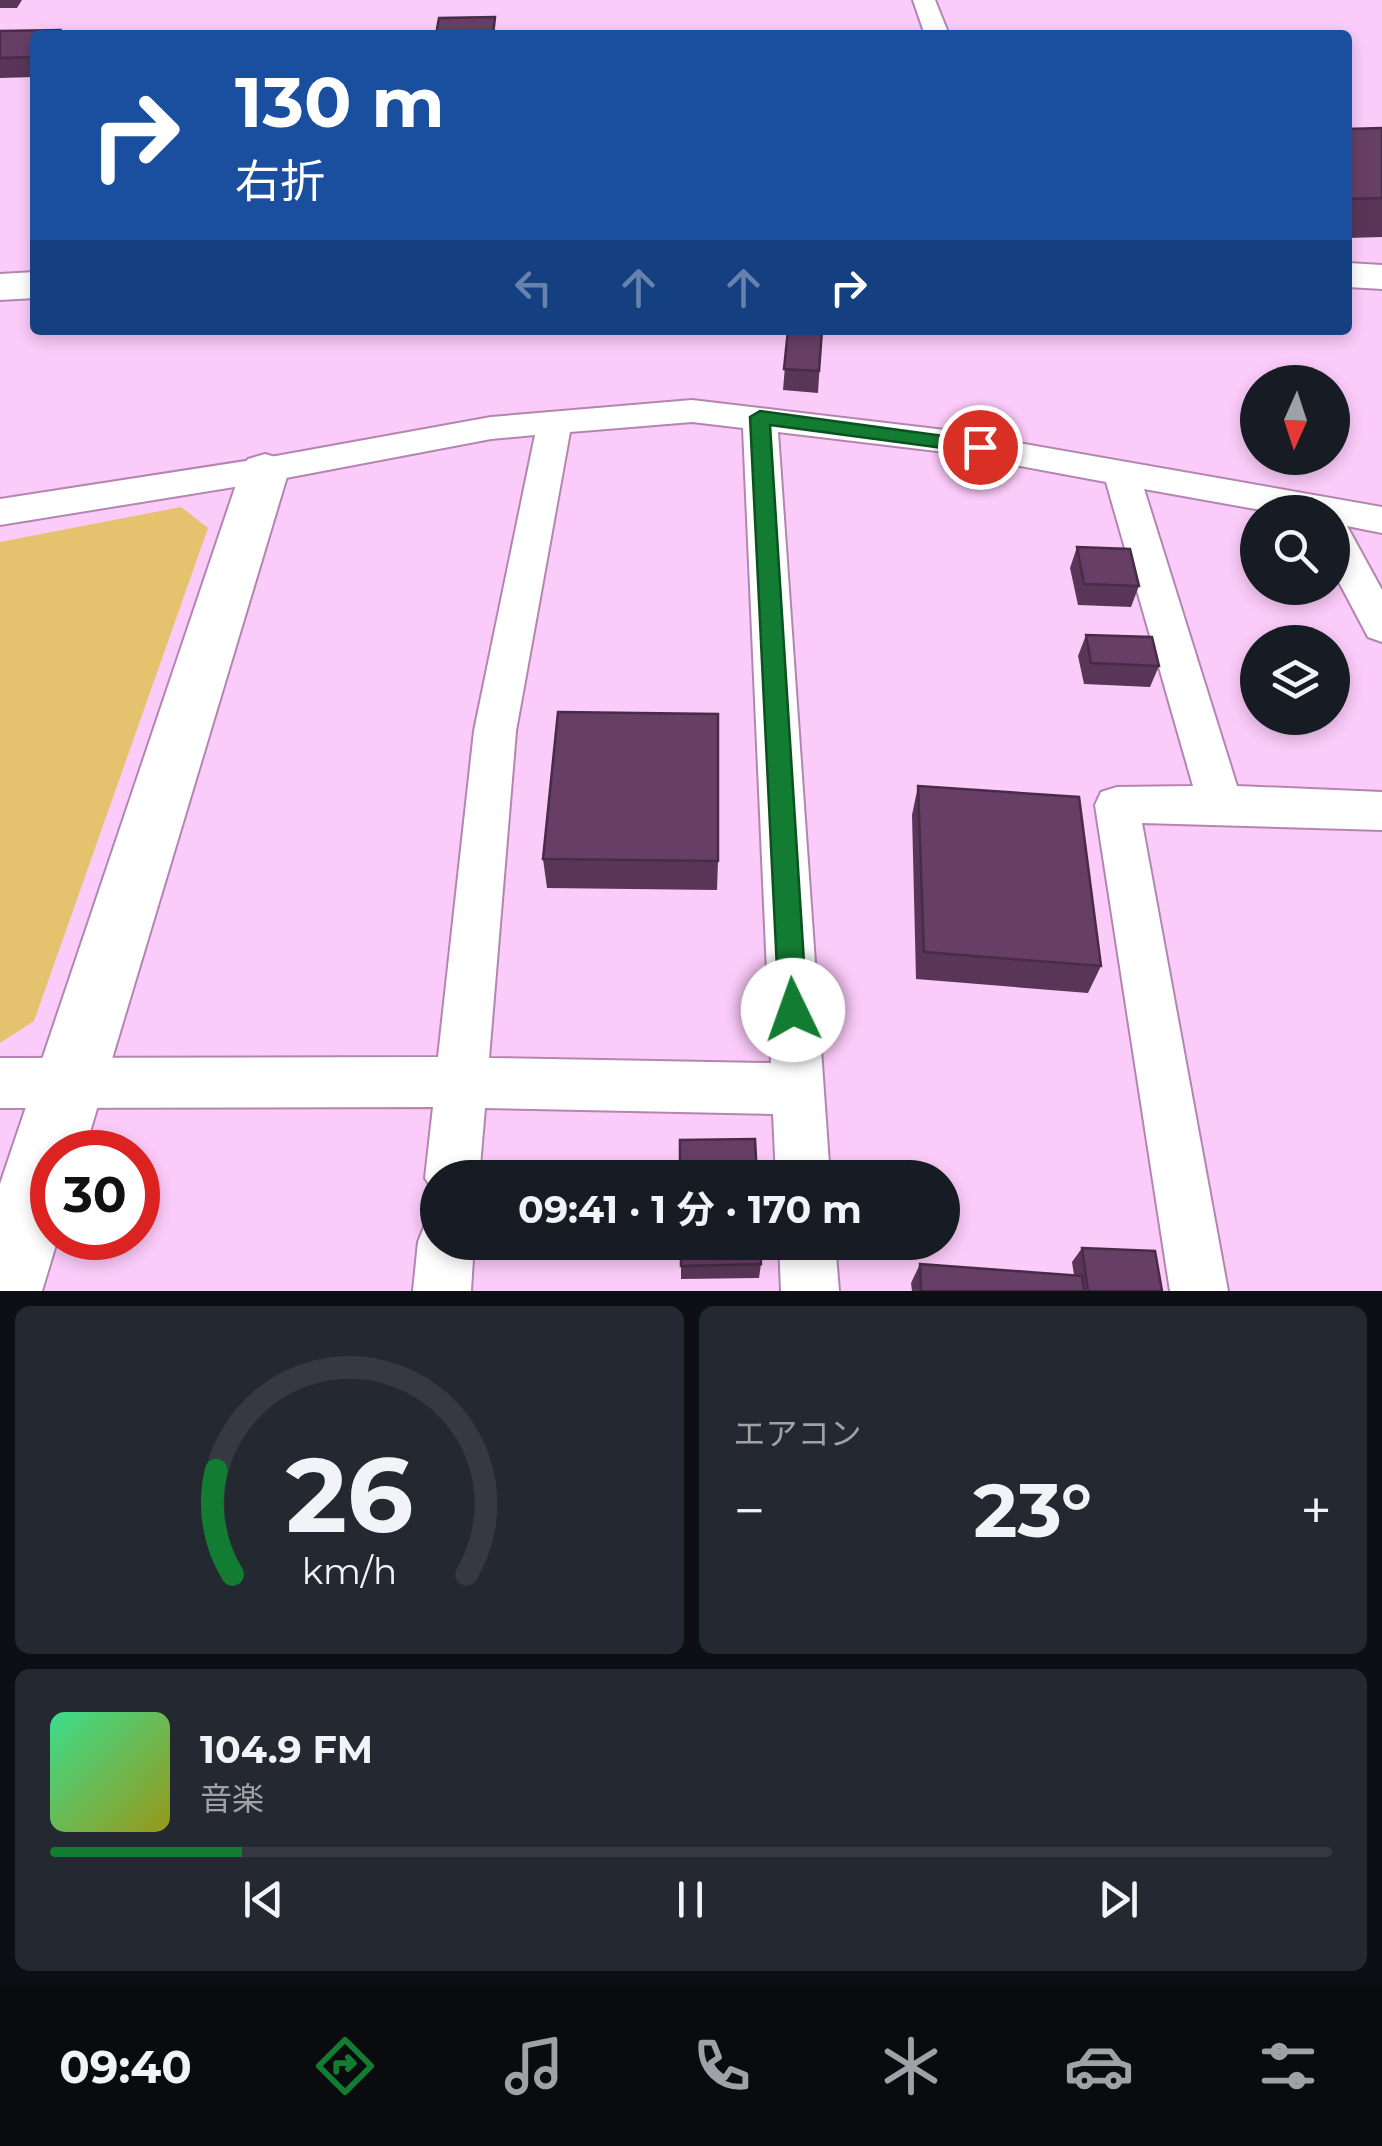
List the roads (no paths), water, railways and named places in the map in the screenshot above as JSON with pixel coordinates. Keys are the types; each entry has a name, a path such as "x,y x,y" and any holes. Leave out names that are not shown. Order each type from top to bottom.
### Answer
{"street":[{"path":"924,0 935,30"},
{"path":"1352,274 1382,277"},
{"path":"0,288 30,285"},
{"path":"0,512 265,470 490,428 692,411 945,441 1120,470 1240,498"},
{"path":"760,417 802,1160"},
{"path":"454,1160 495,731 554,420"},
{"path":"3,1291 265,470"},
{"path":"1120,470 1220,804"},
{"path":"1350,519 1382,520"},
{"path":"1350,566 1382,627"},
{"path":"1199,1291 1117,805 1220,804 1382,811"},
{"path":"0,1083 460,1082 797,1089"},
{"path":"442,1291 445,1260"},
{"path":"808,1260 810,1291"}]}
